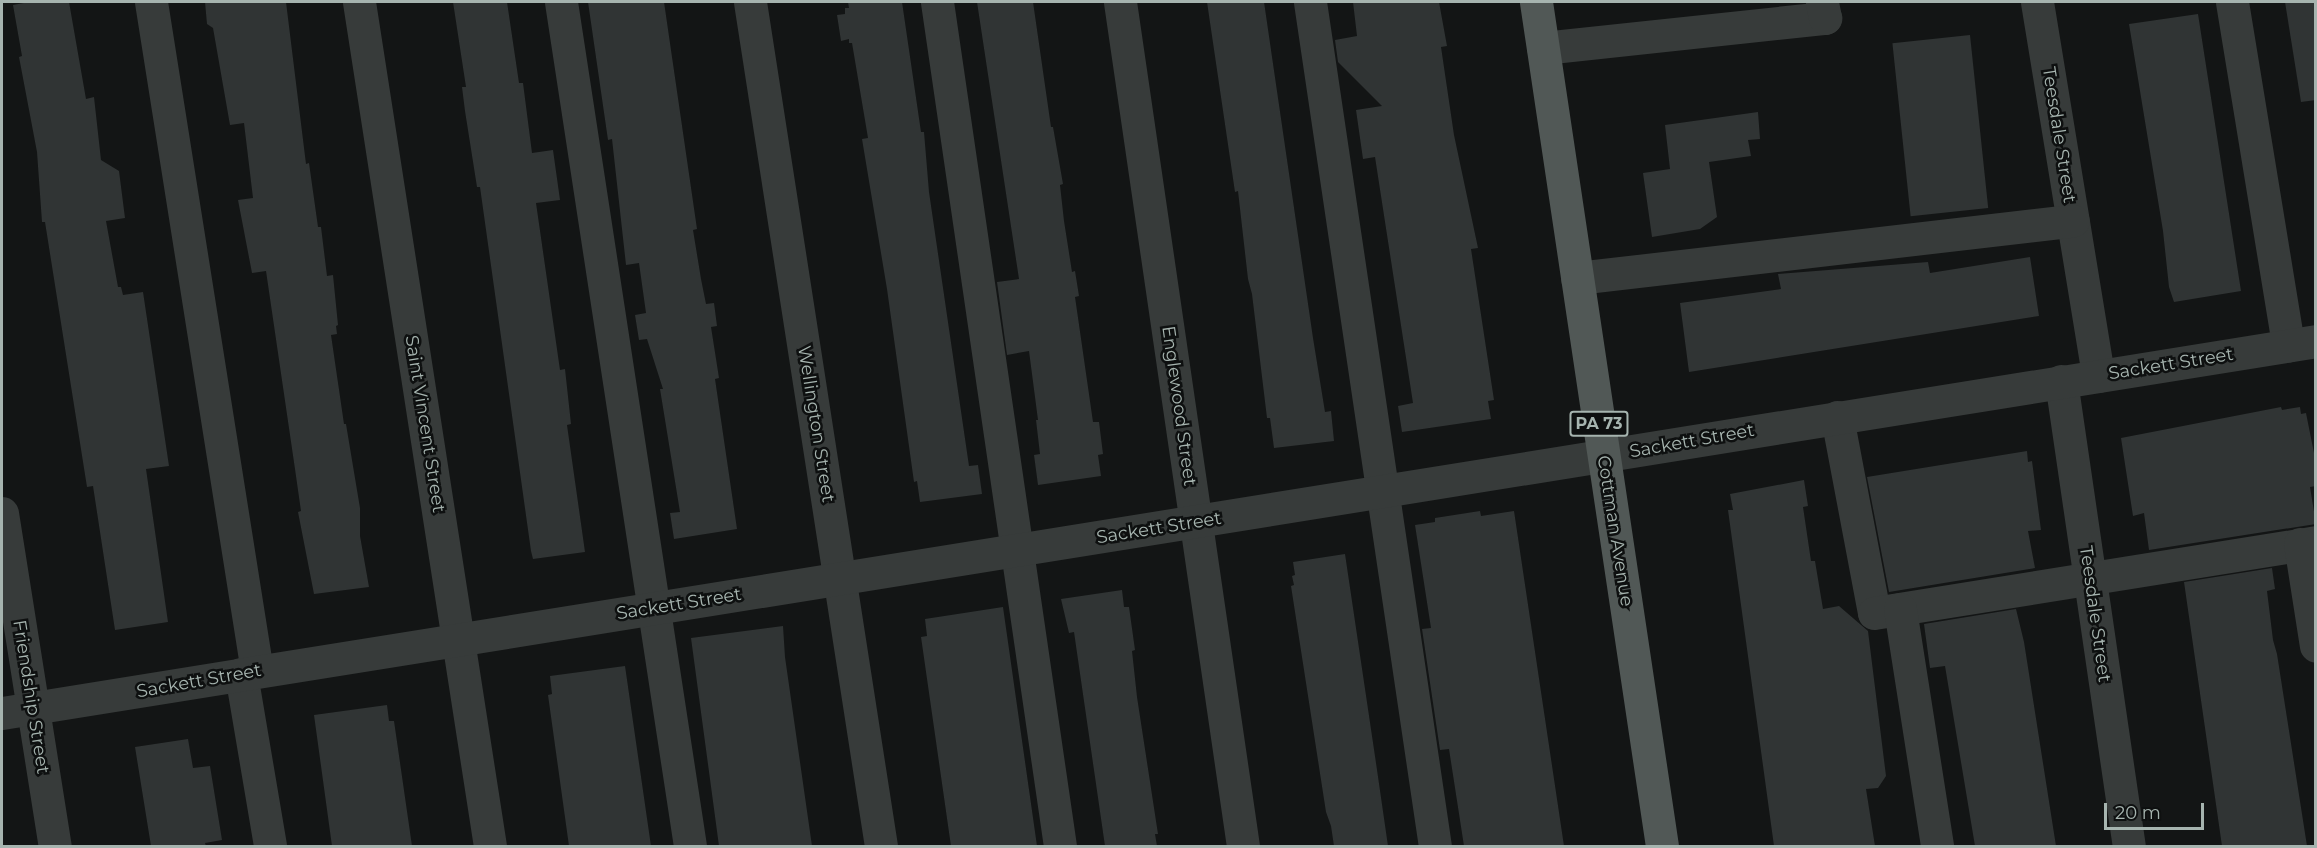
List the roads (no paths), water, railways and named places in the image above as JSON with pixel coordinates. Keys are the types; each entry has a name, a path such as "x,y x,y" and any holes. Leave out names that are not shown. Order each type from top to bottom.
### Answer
{"main road":[{"name":"Cottman Avenue","path":"1536,2 1662,846"}],"street":[{"path":"151,2 249,672 270,846"},
{"name":"Saint Vincent Street","path":"359,2 490,846"},
{"path":"561,2 690,846"},
{"name":"Wellington Street","path":"750,2 881,846"},
{"path":"937,2 1060,846"},
{"name":"Englewood Street","path":"1120,2 1243,846"},
{"path":"1311,2 1435,846"},
{"path":"1543,48 1825,18 1822,2"},
{"name":"Teesdale Street","path":"2037,2 2098,376"},
{"path":"2232,2 2302,343"},
{"path":"1577,278 2073,221"},
{"name":"Sackett Street","path":"17,710 2302,343"},
{"name":"Teesdale Street","path":"2061,381 2129,846"},
{"path":"1837,417 1874,613 2090,580 2308,543 2316,646"},
{"name":"Friendship Street","path":"2,513 17,710 55,846"},
{"path":"1900,609 1937,846"}]}
